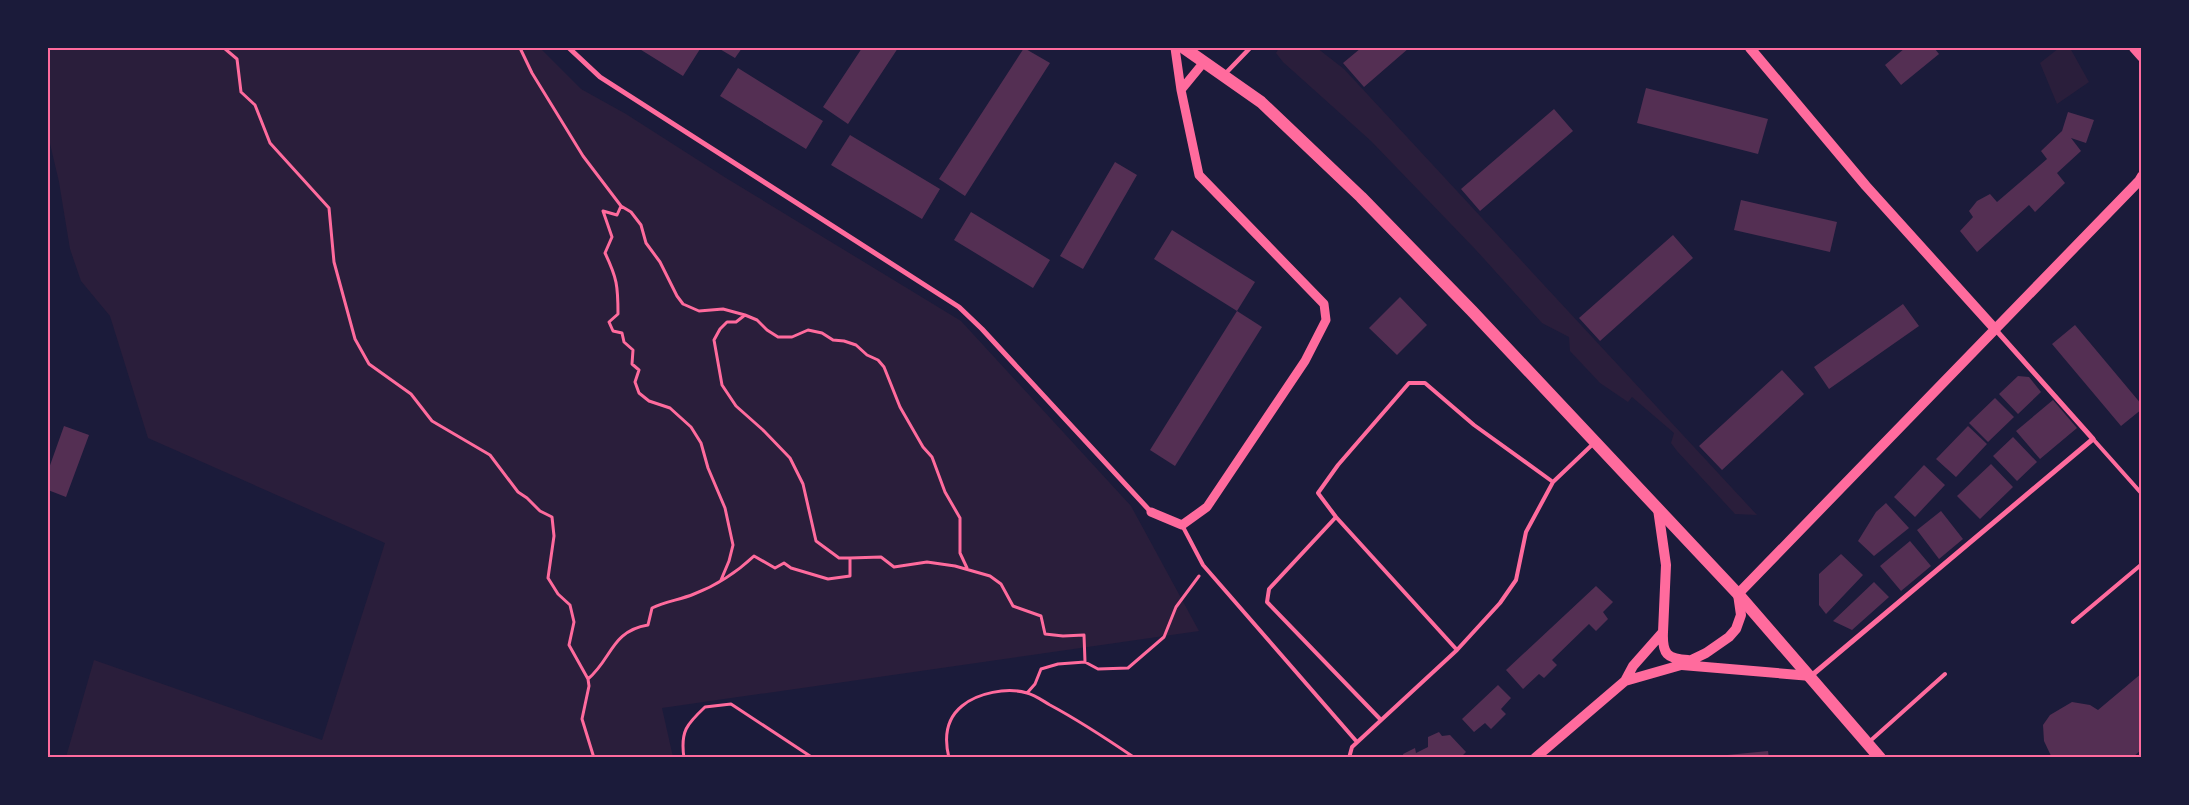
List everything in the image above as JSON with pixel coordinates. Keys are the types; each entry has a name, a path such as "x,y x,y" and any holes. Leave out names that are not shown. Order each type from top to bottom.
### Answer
{"main road":[{"path":"1184,48 1261,102 1361,197 1738,594 1811,676 1880,758"},
{"path":"1750,48 1866,186 1995,329"},
{"path":"2134,48 2142,57"},
{"path":"1738,594 2140,181 2142,176"},
{"path":"1658,509 1666,566 1663,647 1668,655 1686,663 1811,676"},
{"path":"1625,681 1686,663 1718,646 1736,629 1741,615 1738,594"},
{"path":"1535,758 1625,681 1633,666 1663,632"}],"street":[{"path":"569,48 600,77 959,307 982,328 1151,512 1182,525 1207,507 1305,361 1326,320 1324,304 1199,175 1181,90 1175,48"},
{"path":"1223,76 1250,48"},
{"path":"1181,90 1204,62"},
{"path":"1811,676 2093,439 1995,329"}],"lane":[{"path":"1457,650 1336,517 1318,493 1338,465 1409,383 1426,383 1474,425 1553,482"},
{"path":"2093,439 2142,494"},
{"path":"1349,758 1352,747 1457,650 1500,603 1516,580 1526,532 1553,482 1595,442"},
{"path":"1336,517 1269,589 1267,602 1381,720"},
{"path":"1182,525 1203,565 1357,742"},
{"path":"2073,622 2142,564"},
{"path":"1867,743 1945,674"}],"path":[{"path":"224,48 237,59 241,92 255,105 270,143 329,208 334,262 355,339 369,364 411,394 432,421 490,455 518,492 540,511 552,517 554,536 548,578 558,594 570,605 574,622 569,645 588,679 589,686 582,719 594,758"},
{"path":"520,48 532,73 583,156 621,206 630,212 641,226 646,243 660,262 677,296 684,304 699,312 724,309 757,320 766,330 778,336 792,337 808,330 822,333 833,340 856,345 867,355 878,360 884,367 900,407 923,447 932,456 945,492 960,518 960,553 967,569"},
{"path":"621,206 617,215 603,211 612,237 605,253 617,278 618,314 610,322 613,331 622,333 624,342 633,350 632,364 639,370 635,382 639,393 649,401 670,408 691,427 701,443 708,468 725,508 732,545 729,561 721,580"},
{"path":"745,316 736,322 727,322 720,329 714,340 722,385 736,406 790,458 803,484 816,541 839,558 881,557 894,567 927,562 967,569 990,576 1000,584 1013,606 1041,616 1044,634 1063,636 1084,635 1086,662"},
{"path":"588,679 598,670 612,646 634,627 648,625 652,608 663,602 693,594 721,580 741,568 754,556 775,568 784,563 790,568 828,579 850,576 850,558"},
{"path":"1026,693 1035,684 1041,670 1058,664 1086,662 1098,668 1128,668 1164,637 1176,607 1199,578 1203,565"},
{"path":"949,758 946,744 949,722 956,710 969,699 1000,691 1026,693 1074,718 1135,758"},
{"path":"684,758 682,748 686,725 705,707 731,704 813,758"}],"shaded area":[{"path":"48,48 540,48 581,89 626,114 726,178 961,321 1131,506 1199,631 662,708 673,757 66,757 94,660 322,740 385,543 148,438 110,316 81,281 70,249 59,182 48,135"},
{"path":"1279,48 1317,48 1344,69 1757,515 1735,514 1677,451 1671,443 1674,433 1632,397 1628,402 1600,383 1570,351 1569,337 1542,323 1476,250 1371,141 1283,62 1276,53"},
{"path":"2059,48 2070,48 2089,82 2057,104 2040,63"}],"building":[{"path":"638,48 698,48 700,49 683,76"},
{"path":"718,48 742,48 735,58"},
{"path":"862,48 898,48 848,124 823,107"},
{"path":"1024,48 1050,63 965,196 939,179"},
{"path":"1361,48 1409,48 1364,87 1343,63"},
{"path":"1905,48 1937,48 1935,49 1939,54 1901,85 1885,65"},
{"path":"738,68 823,121 806,149 720,96"},
{"path":"1646,88 1768,119 1758,154 1637,123"},
{"path":"1554,109 1573,131 1480,211 1461,189"},
{"path":"2068,112 2094,120 2086,143 2071,138 2081,151 2057,173 2065,183 2035,212 2029,205 1977,252 1960,231 1973,217 1969,211 1977,201 1990,194 1997,202 2047,159 2041,151 2062,131"},
{"path":"850,135 940,189 922,219 831,165"},
{"path":"1115,162 1137,175 1083,269 1060,256"},
{"path":"1741,200 1837,222 1830,252 1734,230"},
{"path":"971,212 1050,260 1033,288 954,240"},
{"path":"1172,230 1255,282 1237,311 1154,259"},
{"path":"1673,235 1693,258 1600,341 1579,318"},
{"path":"1400,297 1427,325 1397,355 1369,328"},
{"path":"1903,304 1919,326 1829,389 1814,367"},
{"path":"1237,311 1262,327 1175,466 1150,450"},
{"path":"2075,325 2142,405 2142,409 2121,426 2052,344"},
{"path":"1782,370 1804,394 1722,470 1699,446"},
{"path":"2018,376 2029,377 2041,392 2018,414 1999,394"},
{"path":"1995,398 2014,417 1988,442 1969,423"},
{"path":"2053,400 2077,428 2040,459 2016,431"},
{"path":"64,426 89,435 66,497 48,490 48,471"},
{"path":"1968,426 1987,444 1956,477 1936,459"},
{"path":"2013,437 2037,462 2017,481 1993,456"},
{"path":"1991,464 2013,487 1980,519 1957,496"},
{"path":"1924,465 1945,485 1915,517 1894,497"},
{"path":"1886,503 1909,528 1874,556 1858,541 1876,512"},
{"path":"1941,511 1963,539 1939,559 1917,530"},
{"path":"1910,541 1931,566 1901,591 1880,566"},
{"path":"1841,554 1863,575 1826,614 1819,605 1819,574"},
{"path":"1874,582 1889,597 1852,630 1833,621"},
{"path":"1596,586 1613,602 1603,612 1608,619 1596,631 1589,624 1552,660 1557,665 1544,678 1539,674 1523,689 1506,670"},
{"path":"2142,673 2142,749 2132,758 2052,758 2044,741 2043,725 2050,715 2072,702 2090,705 2098,710"},
{"path":"1498,685 1511,698 1501,709 1506,714 1491,729 1485,723 1474,732 1462,719"},
{"path":"1439,732 1442,736 1450,735 1466,752 1460,758 1453,755 1451,758 1404,758 1403,754 1415,748 1416,753 1428,747 1428,737"},
{"path":"1768,751 1769,758 1717,758 1717,756"}]}
